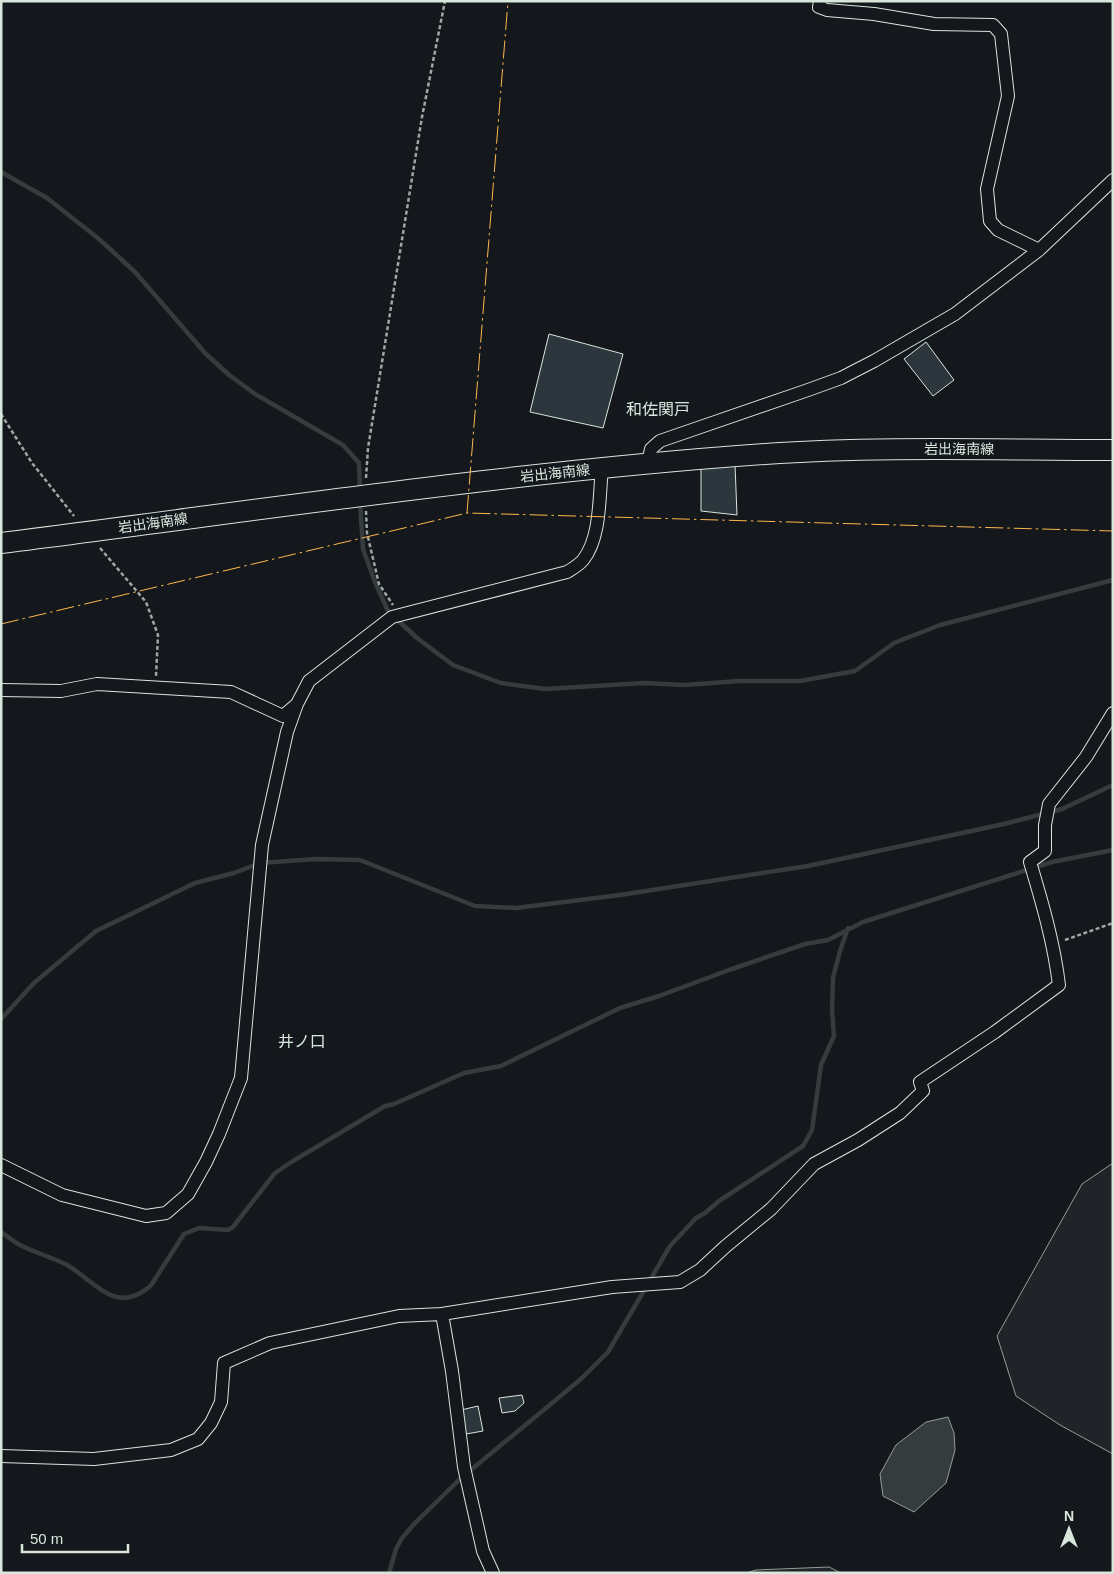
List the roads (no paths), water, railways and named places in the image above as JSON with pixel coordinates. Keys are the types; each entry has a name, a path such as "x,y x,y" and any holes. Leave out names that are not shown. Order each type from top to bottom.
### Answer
{"main road":[{"name":"岩出海南線","path":"1,543 364,494 648,463 768,454 885,449 1113,450"}],"street":[{"path":"820,1 819,7 827,10 874,14 934,24 993,25 1001,34 1008,96 987,189 990,221 998,230 1039,250"},
{"path":"648,463 651,449 660,441 840,378 874,362 955,314 1039,250 1113,180"},
{"path":"1,1165 62,1195 146,1216 166,1213 188,1194 220,1134 241,1078 262,844 287,732 297,704 309,681 392,617 567,572 582,562 592,546 596,527 602,468"},
{"path":"1,690 61,691 97,684 231,692 283,716 297,704"},
{"path":"1,1456 94,1459 170,1450 198,1439 212,1423 221,1402 224,1363 270,1343 399,1316 442,1314 612,1287 680,1282 700,1270 771,1209 814,1164 858,1140 900,1113 923,1091 920,1082 1059,985 1045,910 1030,862 1045,851 1045,825 1049,804 1086,757 1113,713"},
{"path":"442,1314 452,1371 464,1467 482,1551 494,1573"}],"waterway":[{"path":"1,172 47,198 99,239 135,272 205,353 229,375 255,394 343,445 359,463 360,492"},
{"path":"360,502 363,549 388,611 417,638 453,665 501,683 545,689 644,683 685,685 739,681 800,681 855,671 894,643 940,625 1113,580"},
{"path":"1,1019 34,983 96,931 195,883 234,873 260,863 316,859 360,860 475,906 516,908 620,895 808,866 1004,824 1062,809 1113,785"},
{"path":"1,1232 20,1245 67,1265 111,1295 121,1298 131,1297 151,1285 184,1234 199,1228 228,1230 233,1227 275,1173 385,1106 394,1104 464,1073 501,1066 620,1008 805,944 828,940 863,922 1052,862 1113,850"},
{"path":"389,1573 396,1549 402,1538 415,1523 460,1479 581,1379 608,1352 670,1246 696,1218 803,1146 812,1130 821,1065 834,1036 832,1009 833,978 848,928"}],"district":[{"name":"和佐関戸","path":"658,409"},
{"name":"井ノ口","path":"302,1041"}]}
